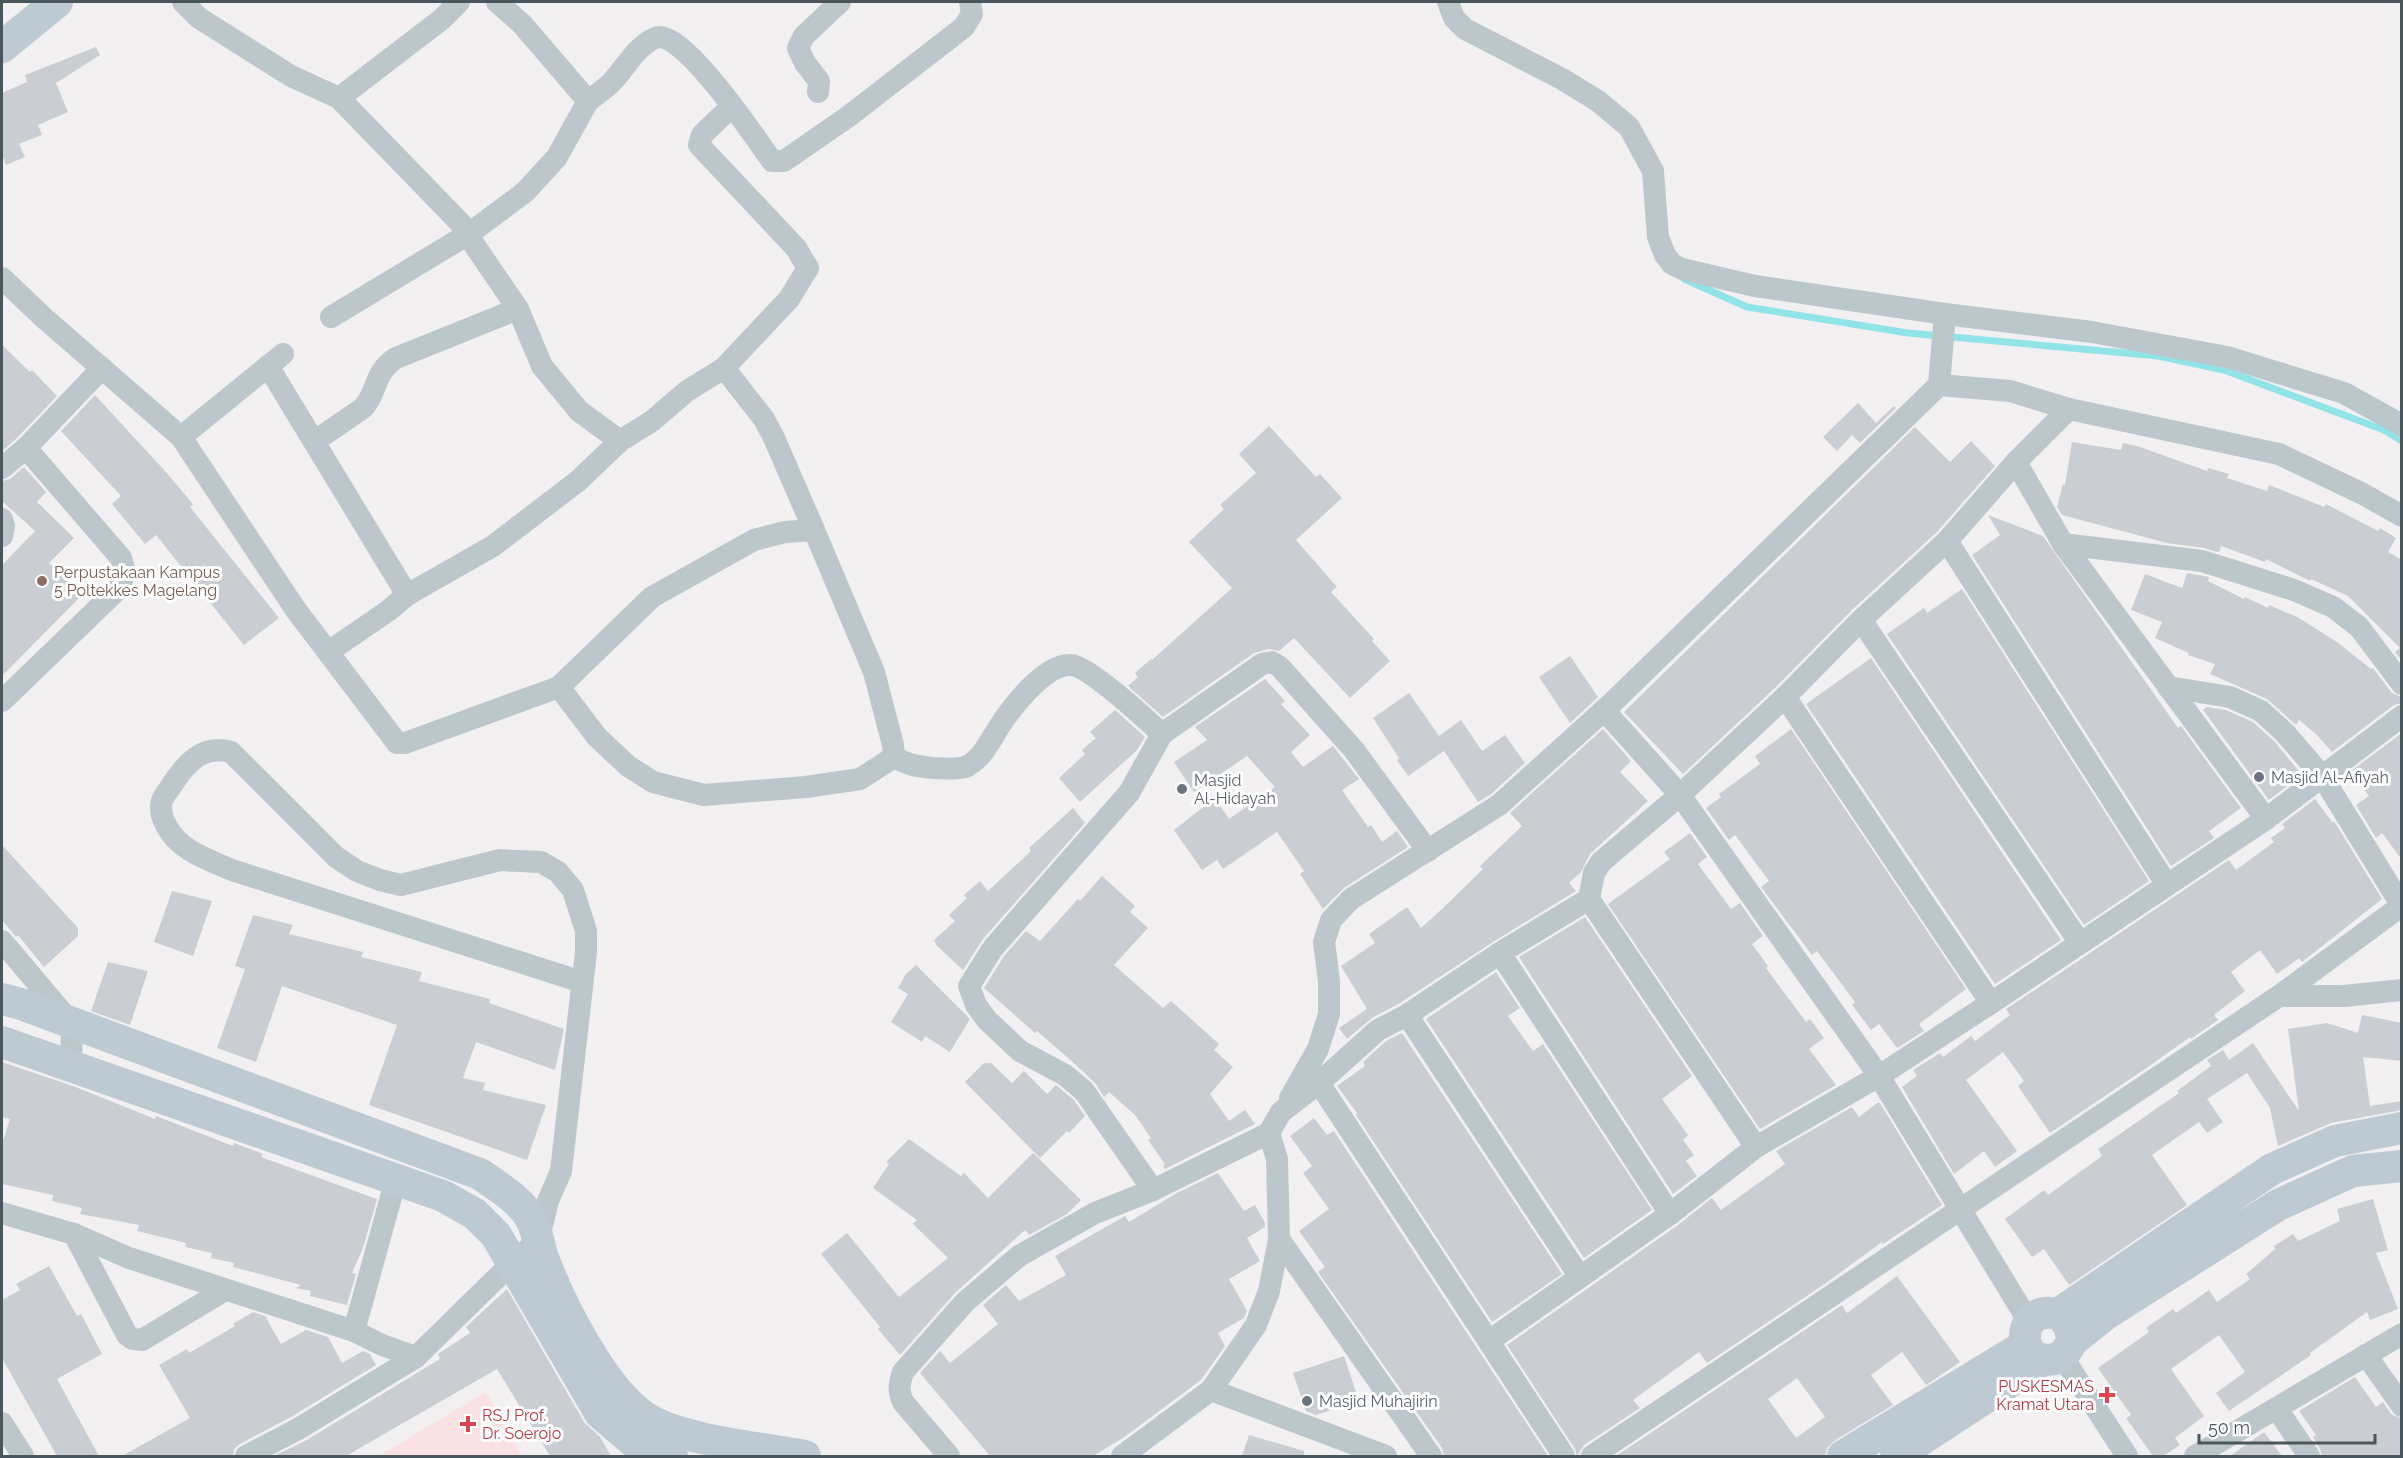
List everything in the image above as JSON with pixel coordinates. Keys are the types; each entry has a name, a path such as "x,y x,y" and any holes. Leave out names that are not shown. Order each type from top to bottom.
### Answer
{"street":[{"path":"2,47 57,2"},
{"path":"183,2 199,18 291,76 339,98 470,233 473,243 518,309 542,366 579,411 620,441"},
{"path":"339,98 442,19 459,2"},
{"path":"497,2 522,24 588,101"},
{"path":"818,92 819,81 805,63 798,48 804,36 840,2"},
{"path":"331,317 470,233 525,192 556,157 588,101 610,84 643,45 657,36 666,37 698,64 772,161 784,161 849,116 964,27 972,14 970,2"},
{"path":"1448,2 1454,18 1466,29 1562,79 1598,101 1629,127 1653,171 1658,237 1665,255 1672,264 1682,269 1755,286 1945,314 2092,332 2227,357 2344,393 2402,425"},
{"path":"328,652 388,611 407,595 493,546 578,481 620,441 652,420 687,391 724,368 789,299 808,268 796,248 699,145 702,135 732,106"},
{"path":"2,278 181,437 296,610 392,740 401,745 559,687 652,597 754,540 785,532 814,530"},
{"path":"315,441 363,408 368,402 380,372 396,358 518,309"},
{"path":"949,1456 903,1402 899,1392 903,1372 965,1302 1019,1256 1095,1213 1153,1190 1269,1133 1318,1049 1329,1014 1329,981 1324,942 1331,920 1351,899 1498,805 1604,710 1940,372 1945,314"},
{"path":"181,437 276,360 315,441 407,595"},
{"path":"2,468 26,447 102,368"},
{"path":"724,368 769,428 788,466 874,672 893,745 902,761"},
{"path":"1940,372 2069,409 2279,454 2363,494 2402,516"},
{"path":"1756,1147 1589,899 1594,873 1601,862 1680,795 1785,697 1861,620 1947,541 2016,462 2069,409"},
{"path":"2,701 118,589 125,573 120,558 26,447"},
{"path":"2016,462 2063,544 2266,819"},
{"path":"2,519 4,525 2,536"},
{"path":"1947,541 2167,885"},
{"path":"2063,544 2202,561 2294,590 2332,607 2359,627 2402,684"},
{"path":"1861,620 2080,943"},
{"path":"1153,1190 1084,1091 1065,1075 1020,1051 987,1020 976,1005 969,986 993,948 1129,793 1162,734 1262,664 1272,662 1280,667 1354,750 1428,851"},
{"path":"559,687 597,738 628,766 653,782 704,795 806,787 860,779 902,761 947,769 964,767 979,757 1005,717 1039,680 1055,668 1072,664 1122,698 1162,734"},
{"path":"1592,1456 2279,996 2401,906 2322,776 2285,733 2261,711 2230,697 2168,687"},
{"path":"1785,697 1991,1003"},
{"path":"1604,710 1680,795 1880,1076 1962,1210 2127,1456"},
{"path":"1489,1341 1670,1214 1756,1147 1880,1076 1991,1003 2266,819 2402,716"},
{"path":"246,1456 298,1429 416,1357 513,1262 538,1241 548,1201 561,1171 586,952 585,931 573,890 558,872 541,862 500,860 401,885 380,880 357,872 336,857 231,752 219,749 206,751 193,759 181,771 162,801 162,816 176,839 204,858 232,870 582,982"},
{"path":"1281,1112 1319,1083 1378,1030 1407,1015 1500,953 1589,899"},
{"path":"2,941 72,1024 71,1067"},
{"path":"1500,953 1670,1214"},
{"path":"2279,996 2344,996 2402,990"},
{"path":"2,999 21,1004 480,1174 511,1196 531,1219 564,1306 616,1391 645,1418 666,1428 696,1436 785,1455"},
{"path":"1407,1015 1580,1276"},
{"path":"2,1042 443,1196 475,1214 496,1235 513,1262 600,1413 637,1449 672,1456"},
{"path":"1319,1083 1564,1456"},
{"path":"1896,1456 2271,1169 2335,1141 2402,1128"},
{"path":"1122,1456 1211,1390 1256,1325 1269,1291 1278,1239 1277,1159 1269,1133"},
{"path":"1843,1456 2048,1340 2106,1314 2278,1205 2354,1171 2402,1166"},
{"path":"354,1331 396,1179"},
{"path":"2,1213 74,1234 129,1258 354,1331 382,1345 416,1357"},
{"path":"74,1234 127,1335 133,1339 142,1340 225,1290"},
{"path":"1278,1239 1431,1456"},
{"path":"2195,1456 2402,1334"},
{"path":"2366,1355 2402,1406"},
{"path":"1211,1390 1386,1456"},
{"path":"2277,1409 2309,1456"},
{"path":"2,1423 23,1456"}],"shaded area":[{"name":"RSJ Prof. Dr. Soerojo","path":"486,1392 522,1456 379,1456"}],"building":[{"path":"96,47 100,55 56,83 68,112 38,125 42,135 19,144 25,157 6,165 2,154 2,93 27,82 25,75"},
{"path":"2,345 30,372 32,370 57,396 2,451"},
{"path":"95,395 193,504 190,507 279,618 244,645 156,535 145,544 112,504 121,496 61,431"},
{"path":"1858,403 1876,423 1894,406 1896,408 1860,443 1852,435 1837,451 1823,437"},
{"path":"1269,426 1316,477 1320,474 1342,498 1296,540 1337,587 1331,592 1374,639 1372,641 1390,661 1350,698 1294,638 1279,651 1269,649 1254,653 1163,717 1128,686 1138,677 1135,673 1232,588 1189,542 1224,509 1220,505 1256,473 1239,454"},
{"path":"1915,427 1950,462 1971,441 1995,466 1937,532 1852,610 1776,687 1683,774 1624,712"},
{"path":"2072,442 2121,450 2123,443 2207,471 2208,468 2229,474 2227,478 2267,491 2269,485 2324,507 2326,504 2378,531 2380,528 2396,538 2388,552 2402,560 2402,661 2395,652 2400,648 2348,596 2311,579 2310,581 2266,559 2265,562 2221,546 2220,551 2217,552 2167,543 2062,515 2057,507 2063,484 2065,485"},
{"path":"24,467 46,492 37,502 74,538 49,563 82,595 2,676 2,565 35,531 2,501 2,481 10,479"},
{"path":"1988,515 2043,536 2178,728 2181,726 2241,808 2209,831 2214,838 2171,866 1972,555 2000,535"},
{"path":"2187,573 2209,577 2208,581 2244,599 2245,597 2268,608 2269,605 2299,618 2337,642 2371,669 2373,668 2392,693 2402,697 2402,703 2394,705 2332,752 2299,720 2296,725 2267,699 2210,674 2215,664 2188,655 2189,653 2155,638 2162,622 2131,610 2145,574 2182,588"},
{"path":"1962,589 2149,881 2084,925 1887,634 1924,608 1927,613"},
{"path":"1570,656 1598,697 1570,723 1539,677"},
{"path":"1871,658 2061,940 1995,984 1806,704"},
{"path":"1265,679 1285,701 1281,704 1310,735 1291,752 1303,767 1333,746 1359,779 1342,790 1368,827 1371,825 1382,842 1397,831 1408,847 1344,888 1323,909 1300,874 1304,871 1277,832 1223,869 1217,860 1202,870 1174,830 1215,798 1229,819 1275,787 1247,756 1194,792 1174,762 1207,740 1195,727"},
{"path":"1409,693 1439,736 1461,720 1482,751 1505,735 1525,763 1491,794 1478,802 1444,751 1408,776 1373,718"},
{"path":"2207,707 2226,710 2253,722 2275,742 2302,775 2269,800 2203,710"},
{"path":"1115,710 1145,737 1137,750 1080,802 1059,778 1085,754 1082,750 1096,738 1090,732"},
{"path":"1603,729 1631,761 1620,772 1648,801 1590,854 1581,872 1569,883 1576,891 1400,1003 1372,1018 1347,1039 1339,1028 1367,1009 1341,966 1375,943 1369,934 1407,907 1421,928 1483,869 1480,866 1522,826 1510,813"},
{"path":"1791,729 1966,989 1919,1024 1924,1031 1897,1048 1879,1024 1871,1030 1852,1005 1855,1002 1817,951 1812,955 1761,887 1769,881 1735,835 1729,840 1706,808 1721,797 1719,794 1760,764 1755,756"},
{"path":"2402,733 2402,860 2382,833 2376,838 2356,805 2369,796 2351,771"},
{"path":"2315,799 2333,823 2334,821 2382,899 2302,962 2299,958 2277,974 2260,950 2231,972 2245,991 2214,1015 2218,1020 2050,1133 2018,1086 2024,1081 2003,1052 1966,1080 2017,1151 1995,1167 1984,1151 1954,1174 1902,1087 1917,1076 1913,1070 1940,1053 1943,1057 1971,1036 1975,1041 2010,1015 2006,1009 2229,860 2236,870 2274,842 2271,838 2285,828 2282,824"},
{"path":"1073,808 1085,823 983,939 963,970 937,946 934,940 955,921 949,915 967,898 964,895 980,881 988,891 1031,851 1029,848"},
{"path":"1690,833 1707,857 1698,864 1731,909 1740,903 1763,936 1752,944 1768,966 1766,968 1806,1022 1810,1019 1824,1038 1809,1049 1836,1085 1760,1129 1608,904 1670,859 1664,852"},
{"path":"2,845 78,928 78,936 44,967 18,935 16,937 2,920"},
{"path":"1102,876 1135,906 1130,912 1148,928 1114,965 1163,1008 1171,1001 1219,1044 1214,1050 1233,1067 1210,1094 1229,1121 1245,1110 1255,1124 1165,1169 1163,1166 1165,1164 1148,1140 1151,1138 1135,1115 1109,1092 1104,1097 1095,1083 1076,1065 984,988 1004,956 1026,931 1040,941"},
{"path":"172,891 212,901 193,956 154,942"},
{"path":"253,915 293,925 289,934 363,952 361,957 422,972 419,981 490,999 489,1003 564,1029 555,1070 476,1042 463,1078 485,1083 483,1090 546,1105 527,1160 369,1105 397,1025 282,986 256,1062 217,1048 245,969 235,966"},
{"path":"1585,917 1692,1076 1662,1099 1688,1135 1683,1140 1694,1155 1686,1161 1697,1176 1673,1194 1519,957"},
{"path":"108,962 148,971 130,1025 91,1011"},
{"path":"916,965 970,1019 950,1052 925,1036 922,1042 891,1022 908,994 898,988 906,974"},
{"path":"1496,972 1520,1008 1508,1016 1533,1051 1543,1044 1652,1210 1584,1258 1426,1019"},
{"path":"2362,1015 2402,1023 2402,1061 2363,1057 2370,1106 2402,1101 2402,1110 2331,1123 2278,1146 2270,1108 2247,1073 2207,1099 2223,1122 2207,1133 2199,1122 2152,1155 2187,1205 2069,1285 2044,1249 2032,1257 2005,1219 2044,1190 2048,1195 2102,1156 2098,1149 2179,1093 2177,1091 2211,1066 2207,1060 2223,1050 2229,1060 2253,1043 2299,1111 2288,1029 2327,1023 2358,1033"},
{"path":"1402,1033 1562,1274 1492,1322 1356,1115 1357,1113 1337,1086 1365,1066 1363,1062 1386,1041"},
{"path":"2,1062 73,1086 155,1119 156,1116 233,1146 234,1143 263,1154 261,1157 377,1199 363,1248 352,1273 356,1274 347,1305 310,1296 311,1291 296,1288 301,1285 233,1267 234,1263 211,1258 212,1253 185,1247 186,1243 137,1231 139,1225 80,1214 82,1208 52,1201 53,1195 2,1184 2,1144 10,1119 2,1117"},
{"path":"984,1063 991,1063 1012,1083 1024,1071 1047,1094 1056,1085 1074,1100 1085,1116 1040,1158 965,1082"},
{"path":"1880,1103 1942,1205 1883,1244 1882,1242 1826,1283 1707,1363 1699,1352 1633,1400 1640,1408 1584,1445 1577,1456 1575,1449 1507,1345 1678,1225 1712,1198 1721,1210 1785,1164 1776,1151 1852,1107 1859,1117"},
{"path":"1314,1118 1327,1135 1334,1131 1548,1456 1444,1456 1442,1448 1318,1272 1325,1267 1299,1231 1329,1209 1303,1173 1312,1166 1290,1136"},
{"path":"909,1139 961,1176 964,1173 988,1198 1033,1153 1081,1200 1067,1214 1029,1235 1025,1230 955,1293 900,1355 821,1254 847,1233 899,1297 948,1258 913,1224 917,1220 873,1188 889,1164 886,1162"},
{"path":"1218,1173 1244,1211 1255,1205 1265,1227 1247,1238 1260,1261 1229,1279 1247,1311 1244,1318 1218,1333 1225,1346 1201,1380 1123,1438 1093,1456 990,1456 920,1373 940,1351 950,1363 998,1324 983,1305 1006,1285 1019,1301 1066,1275 1055,1256 1125,1216 1129,1222 1177,1193"},
{"path":"2373,1199 2388,1250 2376,1253 2398,1309 2370,1320 2367,1312 2310,1353 2311,1355 2229,1411 2216,1393 2245,1372 2219,1335 2171,1369 2204,1416 2175,1438 2180,1445 2163,1456 2153,1456 2126,1418 2131,1415 2098,1368 2149,1332 2146,1328 2173,1309 2176,1313 2209,1290 2217,1302 2250,1279 2246,1274 2275,1249 2274,1246 2293,1234 2298,1241 2340,1221 2337,1209"},
{"path":"49,1266 77,1316 81,1314 102,1354 57,1379 99,1456 57,1456 2,1358 2,1300 20,1290 16,1284"},
{"path":"1897,1276 1960,1362 1926,1385 1902,1352 1871,1375 1893,1405 1834,1441 1827,1448 1825,1456 1616,1456 1842,1305 1847,1313","holes":["1797,1378 1825,1417 1796,1438 1768,1399"]},
{"path":"507,1289 584,1422 600,1437 611,1456 550,1456 497,1369 346,1456 274,1456 305,1441 440,1359 438,1354 470,1333 466,1327"},
{"path":"253,1312 265,1316 281,1344 306,1330 328,1337 342,1363 363,1351 370,1354 376,1365 291,1417 240,1444 234,1449 233,1456 122,1456 190,1418 159,1365 187,1349 189,1353 235,1326 233,1324"},
{"path":"1344,1356 1359,1401 1316,1415 1306,1411 1293,1373"},
{"path":"2355,1377 2376,1407 2383,1402 2391,1414 2402,1419 2402,1456 2322,1456 2313,1437 2316,1435 2299,1411"},
{"path":"2264,1432 2282,1456 2230,1456"},
{"path":"1249,1435 1304,1451 1304,1456 1242,1456"}],"waterway":[{"path":"1684,279 1747,307 1908,333 2158,356 2224,370 2384,430 2402,441"}],"place":[{"name":"Perpustakaan Kampus 5 Poltekkes Magelang","path":"42,581"},
{"name":"Masjid Al-Afiyah","path":"2259,777"},
{"name":"Masjid Al-Hidayah","path":"1182,789"},
{"name":"PUSKESMAS Kramat Utara","path":"2107,1395"},
{"name":"Masjid Muhajirin","path":"1307,1401"},
{"name":"RSJ Prof. Dr. Soerojo","path":"468,1424"}]}
